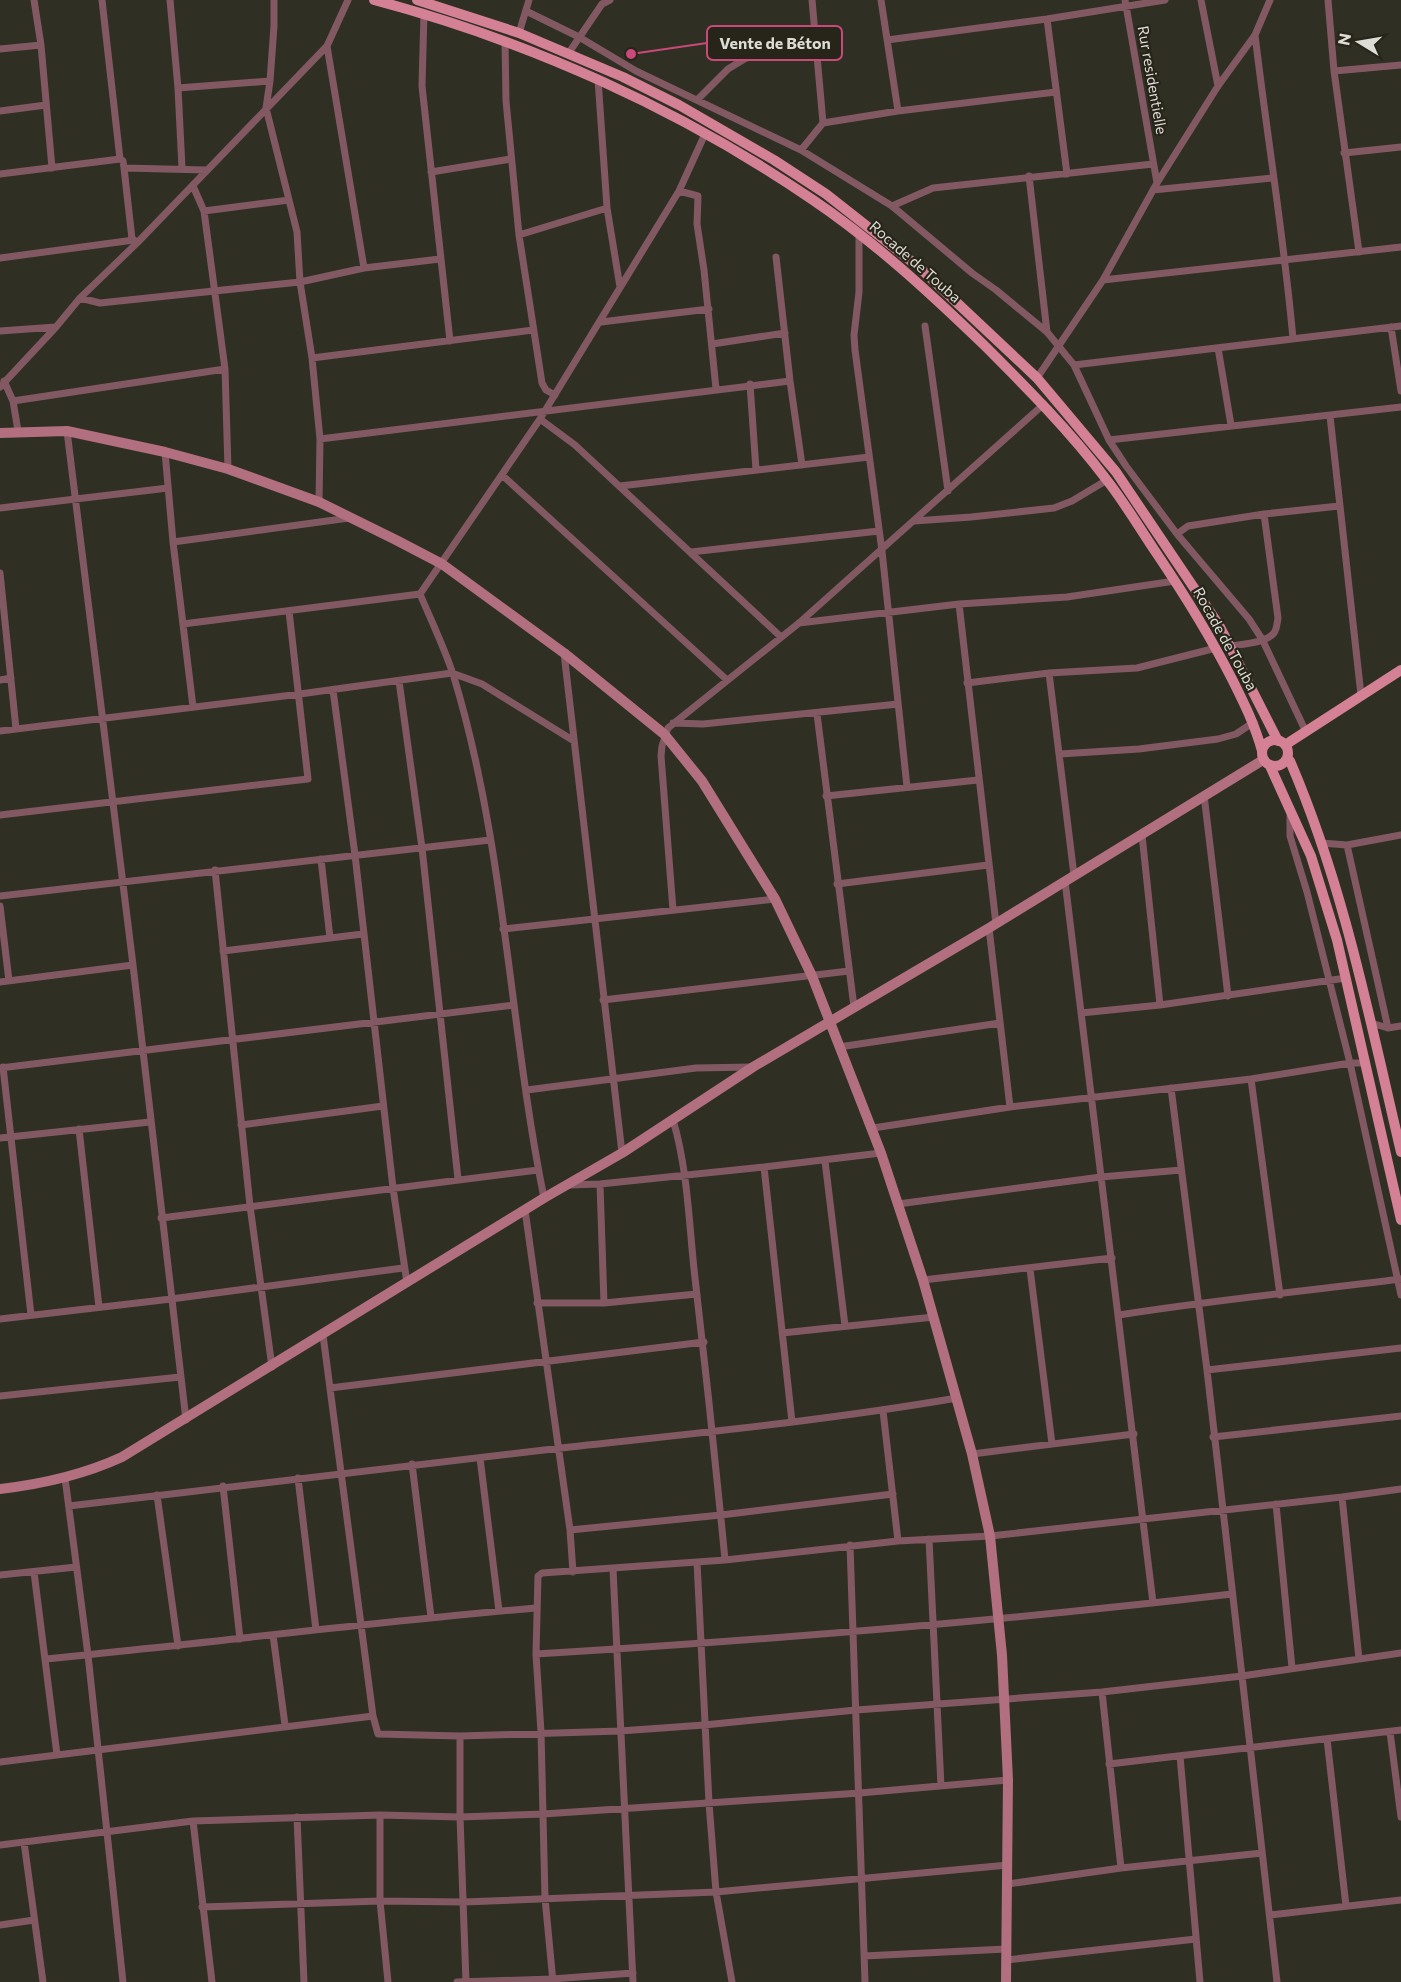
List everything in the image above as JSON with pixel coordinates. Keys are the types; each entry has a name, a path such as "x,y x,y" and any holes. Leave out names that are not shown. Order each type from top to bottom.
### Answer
{"main road":[{"name":"Rocade de Touba","path":"374,0 424,13 598,78 761,165 859,233 930,293 1044,404 1107,480 1175,581 1216,648 1254,722 1265,759 1311,856 1336,940 1401,1220"},
{"name":"Rocade de Touba","path":"417,0 519,33 623,77 679,105 774,160 826,194 920,268 1037,378 1121,469 1231,646 1282,743 1287,758"},
{"path":"1401,670 1306,732 1282,743 1266,744 1265,759 1280,765 1287,758 1299,783 1321,843 1347,928 1396,1112 1401,1152"}],"street":[{"path":"34,0 41,45 52,168"},
{"path":"102,0 120,159 123,161 135,241"},
{"path":"170,0 182,168"},
{"path":"273,0 274,26 266,108 297,232 300,282 312,358 320,439 319,502"},
{"path":"18,431 13,401 2,384 80,298 193,186 327,46 348,0"},
{"path":"519,33 529,0"},
{"path":"568,54 602,4 610,0"},
{"path":"812,0 823,123"},
{"path":"881,0 898,111"},
{"path":"887,40 1047,19 1125,4 1166,0"},
{"path":"1201,0 1218,86"},
{"path":"1037,378 1103,280 1155,187 1218,86 1255,34 1270,0"},
{"path":"1328,0 1344,153 1359,252"},
{"name":"Rur residentielle","path":"1125,4 1155,187"},
{"path":"526,11 579,37 636,71 801,150 892,206 1047,332 1074,365 1121,469 1242,608 1262,639 1306,732"},
{"path":"424,13 422,86 450,341"},
{"path":"1047,19 1067,174"},
{"path":"1255,34 1286,260 1293,339"},
{"path":"505,42 506,100 519,235 542,383 546,390 555,394"},
{"path":"0,49 41,45"},
{"path":"327,46 364,268"},
{"path":"697,100 728,69 746,58 816,46"},
{"path":"1334,71 1401,65"},
{"path":"598,78 607,208 620,287"},
{"path":"178,87 270,81"},
{"path":"801,150 823,123 898,111 1056,92"},
{"path":"0,111 46,105"},
{"path":"183,624 420,594 545,412 601,322 679,190 705,134"},
{"path":"1344,153 1401,147"},
{"path":"0,174 120,159"},
{"path":"431,172 511,159"},
{"path":"892,206 933,188 1153,164"},
{"path":"124,168 206,170"},
{"path":"1029,176 1047,332"},
{"path":"1155,187 1273,178"},
{"path":"193,186 204,211 225,369 228,469"},
{"path":"679,190 698,196 697,224 716,388"},
{"path":"204,211 289,200"},
{"path":"519,235 607,208"},
{"path":"859,233 859,292 854,335 868,458 882,551 907,787"},
{"path":"0,258 135,241"},
{"path":"1103,280 1401,247"},
{"path":"776,257 802,465"},
{"path":"80,298 100,303 300,282 364,268 440,259"},
{"path":"601,322 708,309"},
{"path":"925,326 948,491"},
{"path":"1074,365 1401,326"},
{"path":"0,331 56,327"},
{"path":"1391,327 1401,391"},
{"path":"312,358 533,330"},
{"path":"712,344 785,333"},
{"path":"1218,348 1231,425"},
{"path":"13,401 225,369"},
{"path":"320,439 545,412 716,388 790,381"},
{"path":"750,384 756,470"},
{"path":"673,910 662,756 664,734 673,723 799,623 882,551 1044,404"},
{"path":"1109,440 1401,407"},
{"path":"1330,416 1361,695"},
{"path":"540,419 575,445 781,637"},
{"path":"67,431 123,881 186,1420"},
{"path":"0,433 67,431 165,452 228,469 319,502 442,564 564,652 664,734 702,781 775,898 812,976 873,1128 923,1280 972,1454 990,1536 999,1619 1008,1780 1006,1982"},
{"path":"165,452 173,542 193,707"},
{"path":"620,486 868,458"},
{"path":"502,475 727,680"},
{"path":"914,521 971,518 1054,508 1072,501 1107,480"},
{"path":"0,508 168,488"},
{"path":"1177,534 1188,526 1264,514 1339,506"},
{"path":"1231,646 1262,639 1274,633 1278,618 1264,514"},
{"path":"173,542 351,518"},
{"path":"691,552 879,531"},
{"path":"0,573 16,729"},
{"path":"799,623 959,604 1067,597 1175,581"},
{"path":"420,594 452,673 473,753 490,840 544,1198"},
{"path":"959,604 988,865 1000,1023 1010,1107"},
{"path":"0,815 308,779 290,611"},
{"path":"967,683 1049,673 1137,668 1216,648"},
{"path":"564,652 622,1153"},
{"path":"0,731 452,673 482,684 574,741"},
{"path":"1049,673 1060,754 1090,1096 1134,1434 1153,1603"},
{"path":"0,680 11,678"},
{"path":"399,681 422,848 458,1179"},
{"path":"333,690 355,855 393,1188 407,1283"},
{"path":"673,723 703,724 898,704"},
{"path":"817,714 854,1007"},
{"path":"1060,754 1138,749 1218,740 1236,734 1254,722"},
{"path":"0,1489 65,1478 122,1457 186,1420 544,1198 622,1153 753,1067 992,926 1265,759"},
{"path":"826,796 978,780"},
{"path":"1204,795 1228,996"},
{"path":"1290,808 1290,836 1350,1063 1400,1279 1401,1295"},
{"path":"1142,835 1160,1005"},
{"path":"1321,843 1347,845 1401,835"},
{"path":"0,896 490,840"},
{"path":"1347,845 1388,1028"},
{"path":"321,858 330,938"},
{"path":"837,884 988,865"},
{"path":"215,870 250,1206 272,1366"},
{"path":"503,929 775,898"},
{"path":"0,906 9,981"},
{"path":"223,951 363,934"},
{"path":"0,982 133,965"},
{"path":"603,1000 849,971"},
{"path":"1081,1013 1160,1005 1346,978"},
{"path":"31,1315 1,1067 142,1052 514,1005"},
{"path":"839,1047 1000,1023"},
{"path":"1371,1023 1388,1028 1401,1026"},
{"path":"873,1128 1090,1096 1251,1079 1350,1063 1366,1063"},
{"path":"527,1090 696,1068 753,1067"},
{"path":"1251,1079 1280,1295"},
{"path":"1171,1088 1207,1370 1221,1510 1277,1982"},
{"path":"241,1125 383,1106"},
{"path":"673,1120 684,1174 704,1342 725,1560"},
{"path":"0,1138 150,1122"},
{"path":"79,1129 99,1307"},
{"path":"566,1185 600,1184 825,1161 881,1153"},
{"path":"825,1161 845,1326"},
{"path":"764,1167 792,1422"},
{"path":"161,1218 538,1170"},
{"path":"898,1204 1101,1177 1181,1170"},
{"path":"600,1184 604,1303"},
{"path":"525,1210 570,1530 573,1572"},
{"path":"923,1280 1112,1258"},
{"path":"0,1319 403,1268"},
{"path":"1030,1269 1052,1444"},
{"path":"1119,1315 1198,1302 1280,1295 1400,1279"},
{"path":"537,1303 604,1303 697,1294"},
{"path":"782,1333 934,1317"},
{"path":"323,1335 373,1716 378,1734 460,1736 620,1731 704,1725 856,1710 1102,1692 1242,1676 1401,1653"},
{"path":"330,1388 704,1342"},
{"path":"1207,1370 1401,1348"},
{"path":"0,1396 180,1377"},
{"path":"69,1506 340,1472 883,1411 957,1398"},
{"path":"883,1411 898,1541"},
{"path":"1213,1437 1401,1416"},
{"path":"972,1454 1134,1434"},
{"path":"480,1458 499,1611"},
{"path":"412,1464 431,1617"},
{"path":"65,1478 88,1655 123,1982"},
{"path":"298,1478 316,1630"},
{"path":"223,1486 240,1639"},
{"path":"553,1981 545,1898 541,1732 536,1654 538,1576 542,1573 725,1560 898,1541 990,1536 1401,1489"},
{"path":"570,1530 721,1515 892,1494"},
{"path":"157,1495 178,1646"},
{"path":"1342,1497 1359,1659"},
{"path":"1276,1504 1292,1668"},
{"path":"928,1539 941,1786"},
{"path":"850,1545 866,1982"},
{"path":"697,1562 704,1725 716,1892 732,1982"},
{"path":"0,1575 76,1567"},
{"path":"613,1569 633,1982"},
{"path":"34,1572 57,1755"},
{"path":"536,1654 854,1632 1232,1594"},
{"path":"45,1659 431,1617 536,1608"},
{"path":"273,1635 285,1725"},
{"path":"1102,1692 1121,1868"},
{"path":"0,1762 285,1725 373,1716"},
{"path":"1109,1764 1401,1730"},
{"path":"1390,1732 1401,1817"},
{"path":"460,1736 460,1818 466,1982"},
{"path":"1327,1739 1346,1906"},
{"path":"1180,1756 1200,1982"},
{"path":"0,1845 193,1821 380,1815 460,1818 623,1810 1008,1780"},
{"path":"380,1815 380,1901 388,1982"},
{"path":"297,1817 304,1982"},
{"path":"193,1821 212,1982"},
{"path":"24,1842 43,1982"},
{"path":"1008,1884 1121,1868 1262,1853"},
{"path":"202,1907 380,1901 464,1902 716,1892 1008,1865"},
{"path":"1270,1915 1401,1900"},
{"path":"0,1925 34,1920"},
{"path":"864,1956 1006,1954 1196,1939"},
{"path":"457,1982 553,1981 633,1974"}],"place":[{"name":"Vente de Béton","path":"631,54"}]}
